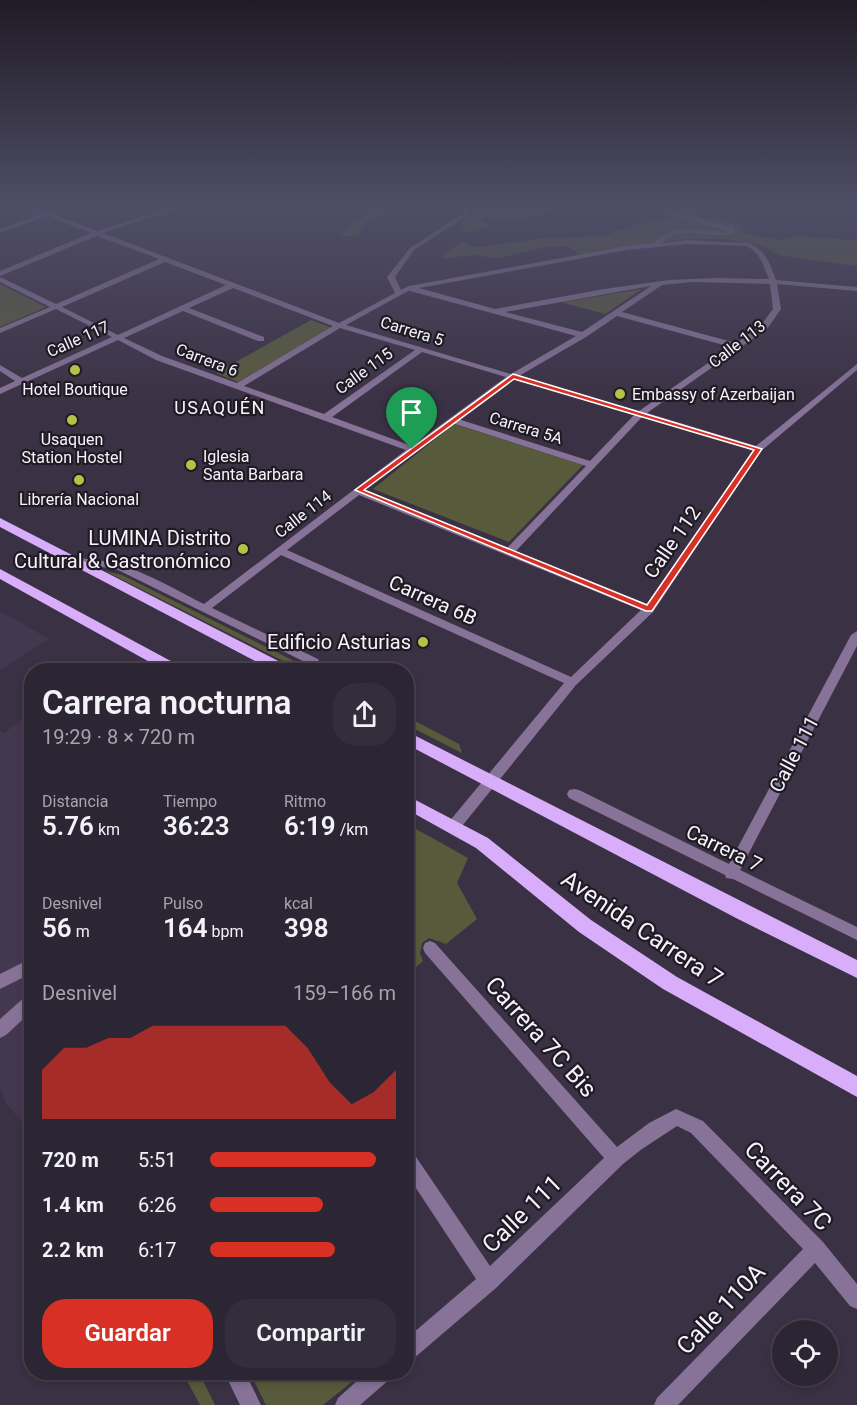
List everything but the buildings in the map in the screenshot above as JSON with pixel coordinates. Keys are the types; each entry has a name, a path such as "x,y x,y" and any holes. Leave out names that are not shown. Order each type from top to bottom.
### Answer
{"main road":[{"path":"1,524 270,663"},
{"path":"0,573 162,663"},
{"path":"414,741 857,969"},
{"name":"Avenida Carrera 7","path":"414,805 482,843 585,927 670,982 857,1087"}],"street":[{"path":"0,331 130,274"},
{"name":"Carrera 5","path":"204,274 300,312 340,325 758,449"},
{"path":"394,274 391,277 399,293"},
{"path":"236,387 340,325 409,288 492,274"},
{"name":"Calle 113","path":"509,552 640,414 764,327 777,309 770,274"},
{"name":"Carrera 6","path":"0,279 116,339 159,358 412,449"},
{"path":"496,311 570,296 659,284 773,281 857,289"},
{"name":"Calle 114","path":"205,608 451,420 513,376 583,335 659,284"},
{"name":"Calle 117","path":"0,391 233,285"},
{"path":"409,288 583,335"},
{"path":"183,308 261,339"},
{"path":"615,313 738,346"},
{"name":"Calle 115","path":"325,418 420,350"},
{"name":"Calle 112","path":"453,827 572,682 649,609 758,449 857,366"},
{"path":"0,367 21,381"},
{"name":"Carrera 5A","path":"451,420 593,465"},
{"path":"358,490 649,609"},
{"name":"Carrera 6B","path":"280,551 572,682"},
{"path":"74,561 111,564 314,663"},
{"name":"Calle 111","path":"731,874 857,634"},
{"name":"Carrera 7","path":"574,794 731,874 857,934"},
{"name":"Carrera 7C Bis","path":"430,948 616,1158"},
{"path":"0,982 24,968"},
{"path":"0,1030 24,1008"},
{"name":"Calle 111","path":"414,1345 489,1281 616,1158 652,1129 676,1117"},
{"name":"Carrera 7C","path":"676,1117 697,1127 816,1249 857,1299"},
{"path":"414,1169 489,1281"},
{"name":"Calle 110A","path":"664,1405 816,1249"},
{"path":"238,1380 250,1405"},
{"path":"345,1405 374,1380"}],"shaded area":[{"path":"0,611 49,639 0,670"},
{"path":"24,717 24,1124 6,1103 0,1087 0,731 4,733"}],"green space":[{"path":"0,284 46,307 0,327"},
{"path":"642,289 605,314 561,302 570,301"},
{"path":"311,320 332,328 238,382 216,373"},
{"path":"454,424 583,465 509,542 373,489"},
{"path":"105,571 122,575 296,663 287,663"},
{"path":"414,721 459,744 462,753 414,729"},
{"path":"414,828 468,858 457,883 477,919 446,944 429,938 422,943 420,953 423,961 414,969"},
{"path":"187,1380 202,1380 215,1405 200,1405"},
{"path":"254,1380 354,1380 323,1405 266,1405"}],"place":[{"name":"Hotel Boutique","path":"75,370"},
{"name":"Embassy of Azerbaijan","path":"620,394"},
{"name":"Usaquen Station Hostel","path":"72,420"},
{"name":"Iglesia Santa Barbara","path":"191,465"},
{"name":"Librería Nacional","path":"79,480"},
{"name":"LUMINA Distrito Cultural & Gastronómico","path":"243,549"},
{"name":"Edificio Asturias","path":"423,642"}],"district":[{"name":"USAQUÉN","path":"220,407"}],"route":[{"path":"513,376 758,449 649,609 358,490 412,449 513,376"}]}
